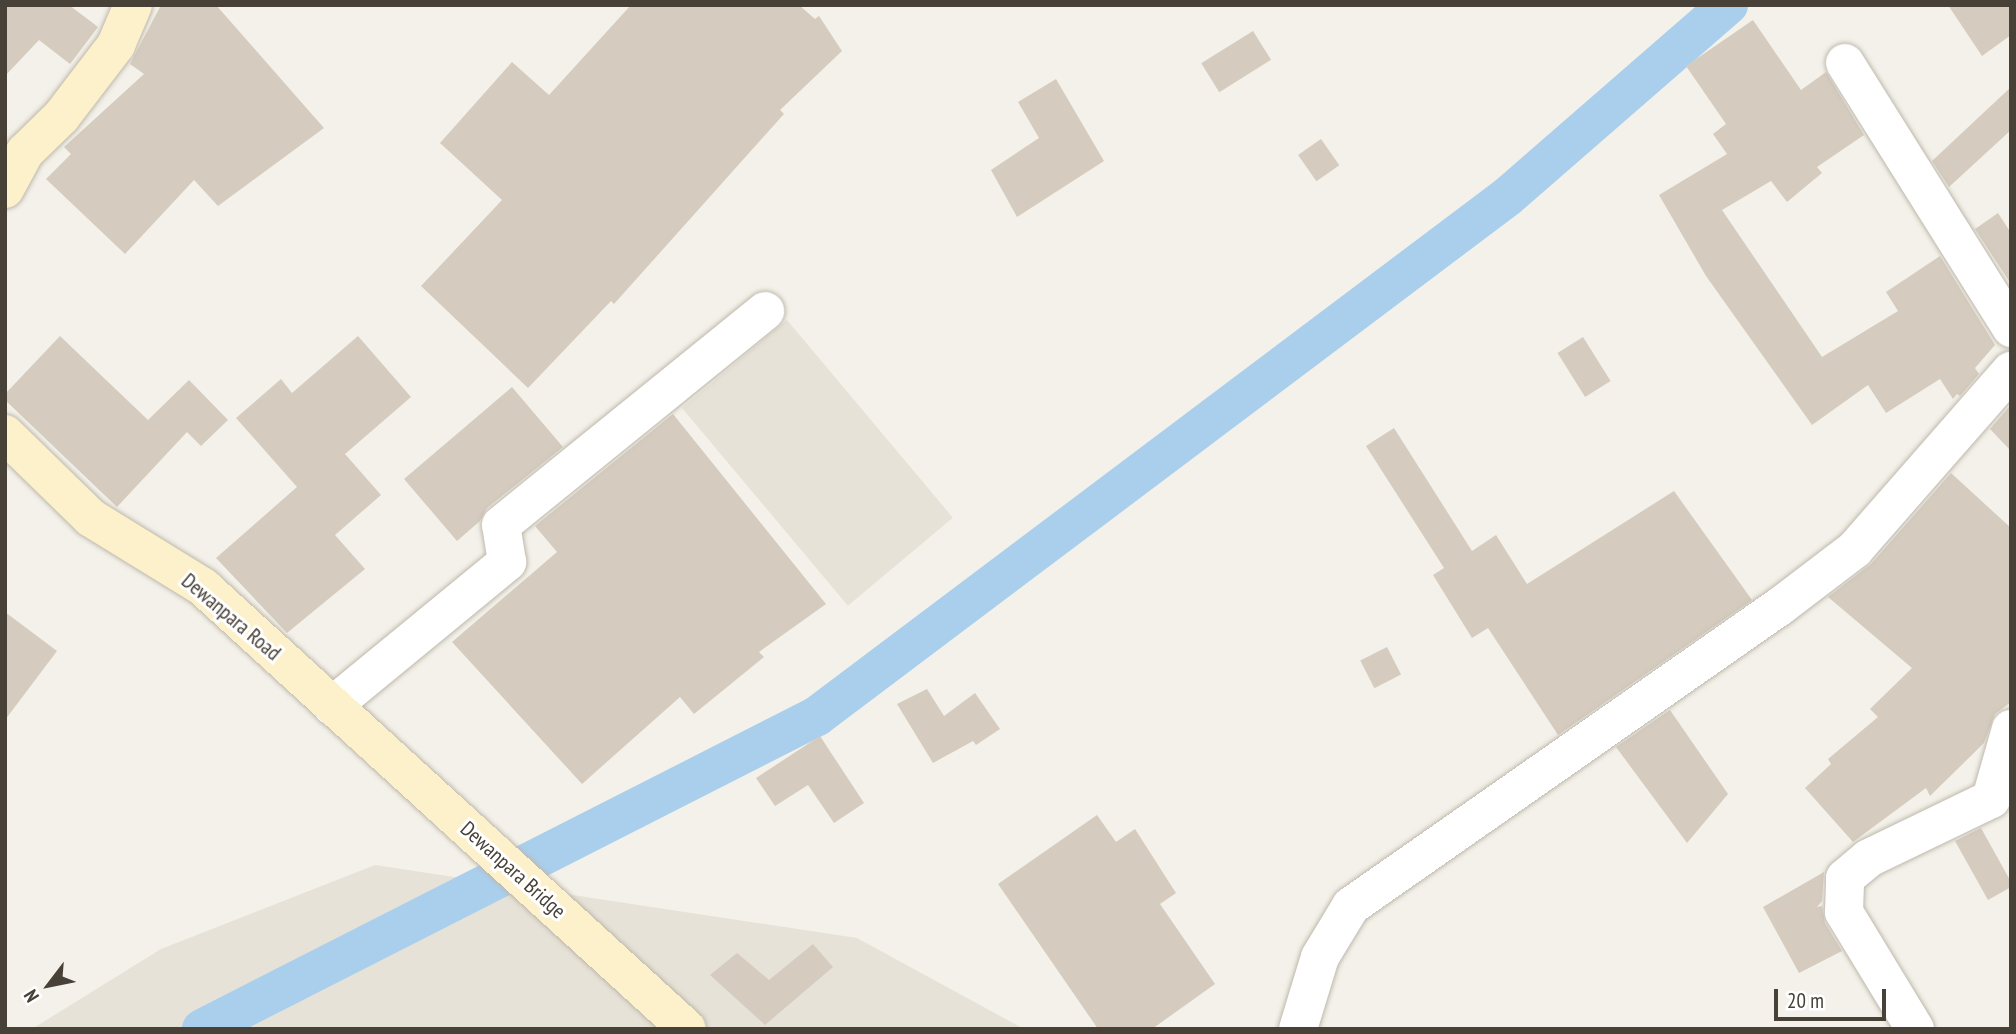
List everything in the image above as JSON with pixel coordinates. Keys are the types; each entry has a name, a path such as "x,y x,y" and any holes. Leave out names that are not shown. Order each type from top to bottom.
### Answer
{"street":[{"path":"5,189 25,152 61,117 116,45 133,5"},
{"path":"1845,62 2011,328"},
{"path":"332,706 507,562 501,525 765,312"},
{"path":"1298,1029 1320,957 1351,906 1779,607 1854,549 2011,371"},
{"name":"Dewanpara Road","path":"5,434 91,518 203,587 449,812"},
{"path":"1915,1029 1844,912 1845,878 1869,858 1991,799 2011,729"},
{"name":"Dewanpara Bridge","path":"449,812 687,1029"}],"shaded area":[{"path":"787,320 953,518 848,606 682,408"},
{"path":"375,865 857,938 1024,1029 32,1029 161,949"}],"building":[{"path":"5,5 69,5 98,27 70,64 39,40 5,76"},
{"path":"161,5 216,5 324,128 218,206 194,180 125,254 46,179 71,154 64,147 144,74 130,64"},
{"path":"631,5 799,5 815,19 819,16 842,51 780,110 784,114 614,304 611,301 528,388 421,286 502,200 440,143 512,62 549,95"},
{"path":"1948,5 2011,5 2011,35 1982,56"},
{"path":"1753,20 1801,90 1826,72 1864,135 1817,167 1822,173 1787,202 1771,181 1722,210 1822,357 1898,311 1886,292 1940,256 1995,345 1975,368 1979,374 1960,396 1957,394 1953,399 1940,379 1886,413 1868,385 1812,425 1706,276 1659,195 1727,154 1713,134 1726,124 1686,66"},
{"path":"1253,31 1271,60 1219,92 1201,63"},
{"path":"1056,79 1104,161 1017,217 991,170 1039,138 1018,102"},
{"path":"2011,87 2011,130 1949,187 1932,161"},
{"path":"1321,139 1339,165 1316,181 1298,155"},
{"path":"1998,213 2011,233 2011,284 1975,229"},
{"path":"60,336 148,420 189,380 228,420 201,446 187,432 117,507 5,400 5,394"},
{"path":"358,336 411,397 345,454 381,495 335,535 365,569 287,633 216,558 297,487 236,418 281,379 292,393"},
{"path":"1583,337 1611,381 1585,397 1558,353"},
{"path":"512,387 563,447 487,508 480,521 457,541 404,479"},
{"path":"2009,407 2011,410 2011,451 1990,429"},
{"path":"673,414 826,604 759,652 764,657 694,714 680,697 582,784 452,642 557,552 535,526"},
{"path":"1394,428 1472,551 1496,535 1527,584 1674,491 1752,600 1558,735 1488,628 1472,638 1433,575 1444,568 1366,446"},
{"path":"1951,473 2011,528 2011,702 1995,714 1984,743 1930,796 1926,788 1853,842 1805,788 1831,764 1828,759 1878,717 1870,709 1912,668 1828,597 1871,564"},
{"path":"5,612 57,651 5,720"},
{"path":"1387,647 1401,675 1374,688 1360,661"},
{"path":"927,689 944,716 975,693 1000,729 976,745 973,741 933,763 897,704"},
{"path":"1670,710 1728,794 1687,843 1616,747"},
{"path":"820,736 864,803 834,823 808,785 775,806 756,778"},
{"path":"1097,815 1116,842 1135,829 1176,893 1160,904 1215,984 1152,1029 1098,1029 998,884"},
{"path":"1981,828 2011,882 2011,887 1988,900 1955,841"},
{"path":"1824,872 1822,901 1817,907 1822,906 1825,923 1842,951 1799,973 1763,907"},
{"path":"813,944 833,967 765,1025 710,975 737,953 769,980"}],"waterway":[{"path":"202,1029 817,716 1507,197 1728,5"}]}
